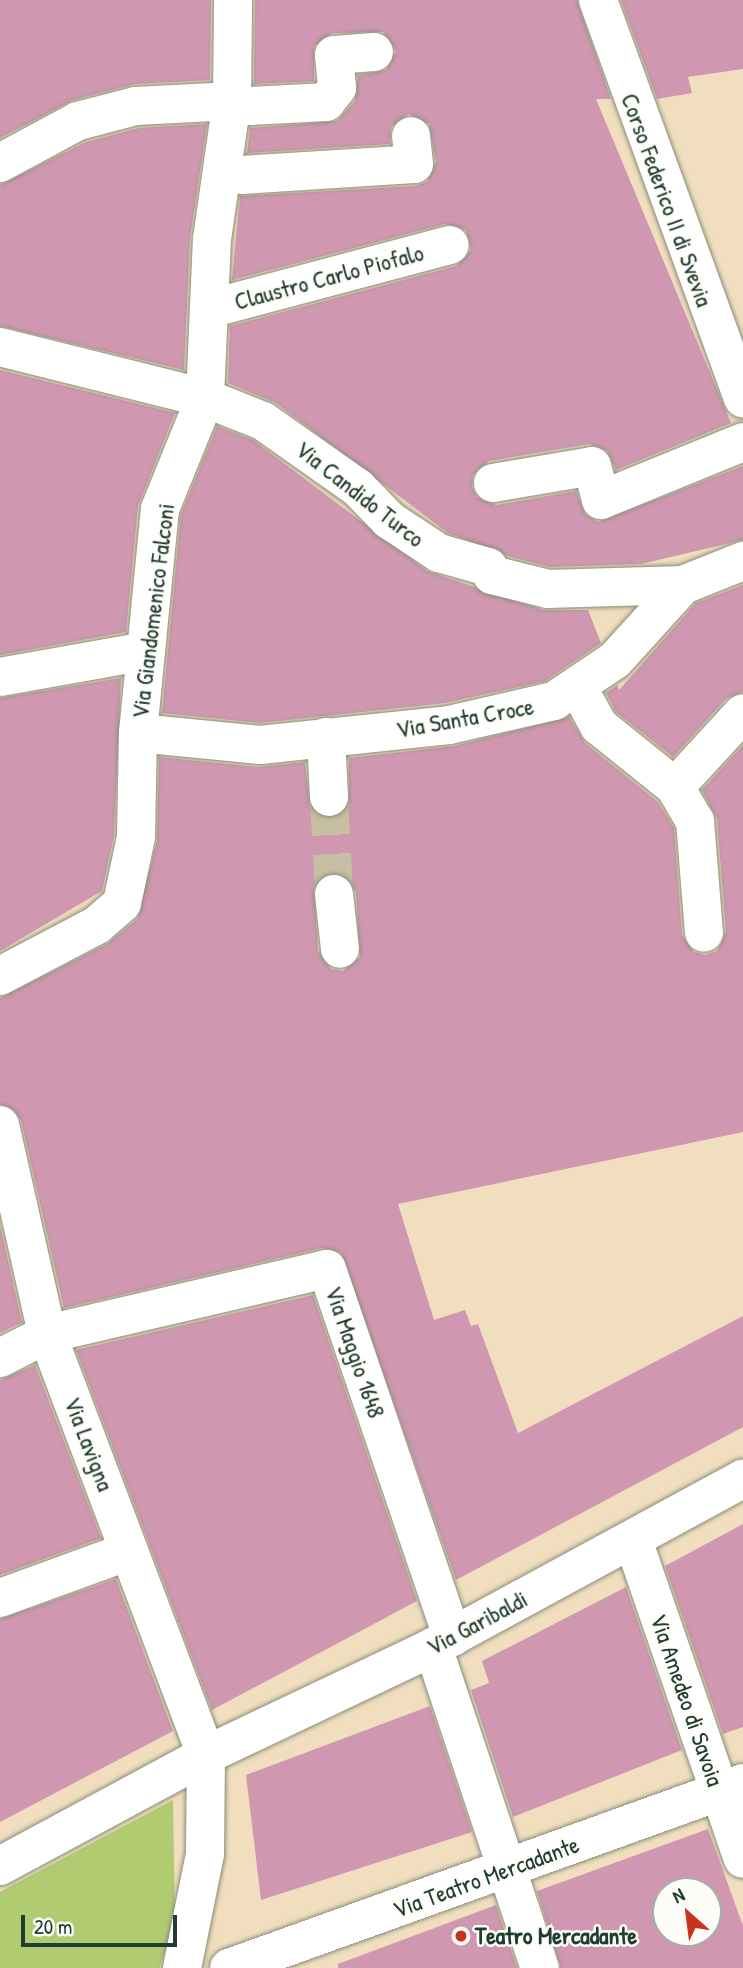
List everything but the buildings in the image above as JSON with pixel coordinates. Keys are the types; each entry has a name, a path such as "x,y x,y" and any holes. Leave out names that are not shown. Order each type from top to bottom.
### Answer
{"street":[{"name":"Via Giandomenico Falconi","path":"0,976 97,925 122,903 136,837 138,733 160,509 205,398 209,309 234,168 233,0"},
{"name":"Corso Federico II di Svevia","path":"598,0 736,358 743,397"},
{"path":"0,163 79,121 136,106 326,102 337,88 334,55 374,52"},
{"path":"234,168 414,164 411,136"},
{"name":"Claustro Carlo Piofalo","path":"209,309 450,245"},
{"name":"Via Candido Turco","path":"0,347 205,398 263,421 429,547 488,568 492,575 548,589 683,585"},
{"path":"493,483 592,466 601,500 743,442"},
{"name":"Via Santa Croce","path":"138,733 260,745 449,725 554,701 615,660 683,585 743,561"},
{"path":"0,677 146,651"},
{"path":"577,686 599,726 675,787 695,821 704,933"},
{"path":"675,787 743,713"},
{"path":"326,737 329,797"},
{"path":"334,894 340,949"},
{"name":"Via Lavigna","path":"0,1125 47,1334 206,1755"},
{"name":"Via Maggio 1648","path":"0,1359 47,1334 327,1269 442,1642"},
{"name":"Via Garibaldi","path":"0,1866 206,1755 442,1642 743,1479"},
{"name":"Via Amedeo di Savoia","path":"633,1540 731,1788 743,1859"},
{"path":"0,1598 129,1551"},
{"path":"442,1642 508,1870 540,1968"},
{"path":"182,1968 205,1854 206,1755"},
{"name":"Via Teatro Mercadante","path":"229,1968 731,1788"}],"green space":[{"path":"173,1800 175,1924 159,1968 0,1968 0,1892"}],"tunnel":[{"path":"329,797 334,894"}],"place":[{"name":"Teatro Mercadante","path":"461,1936"}]}
